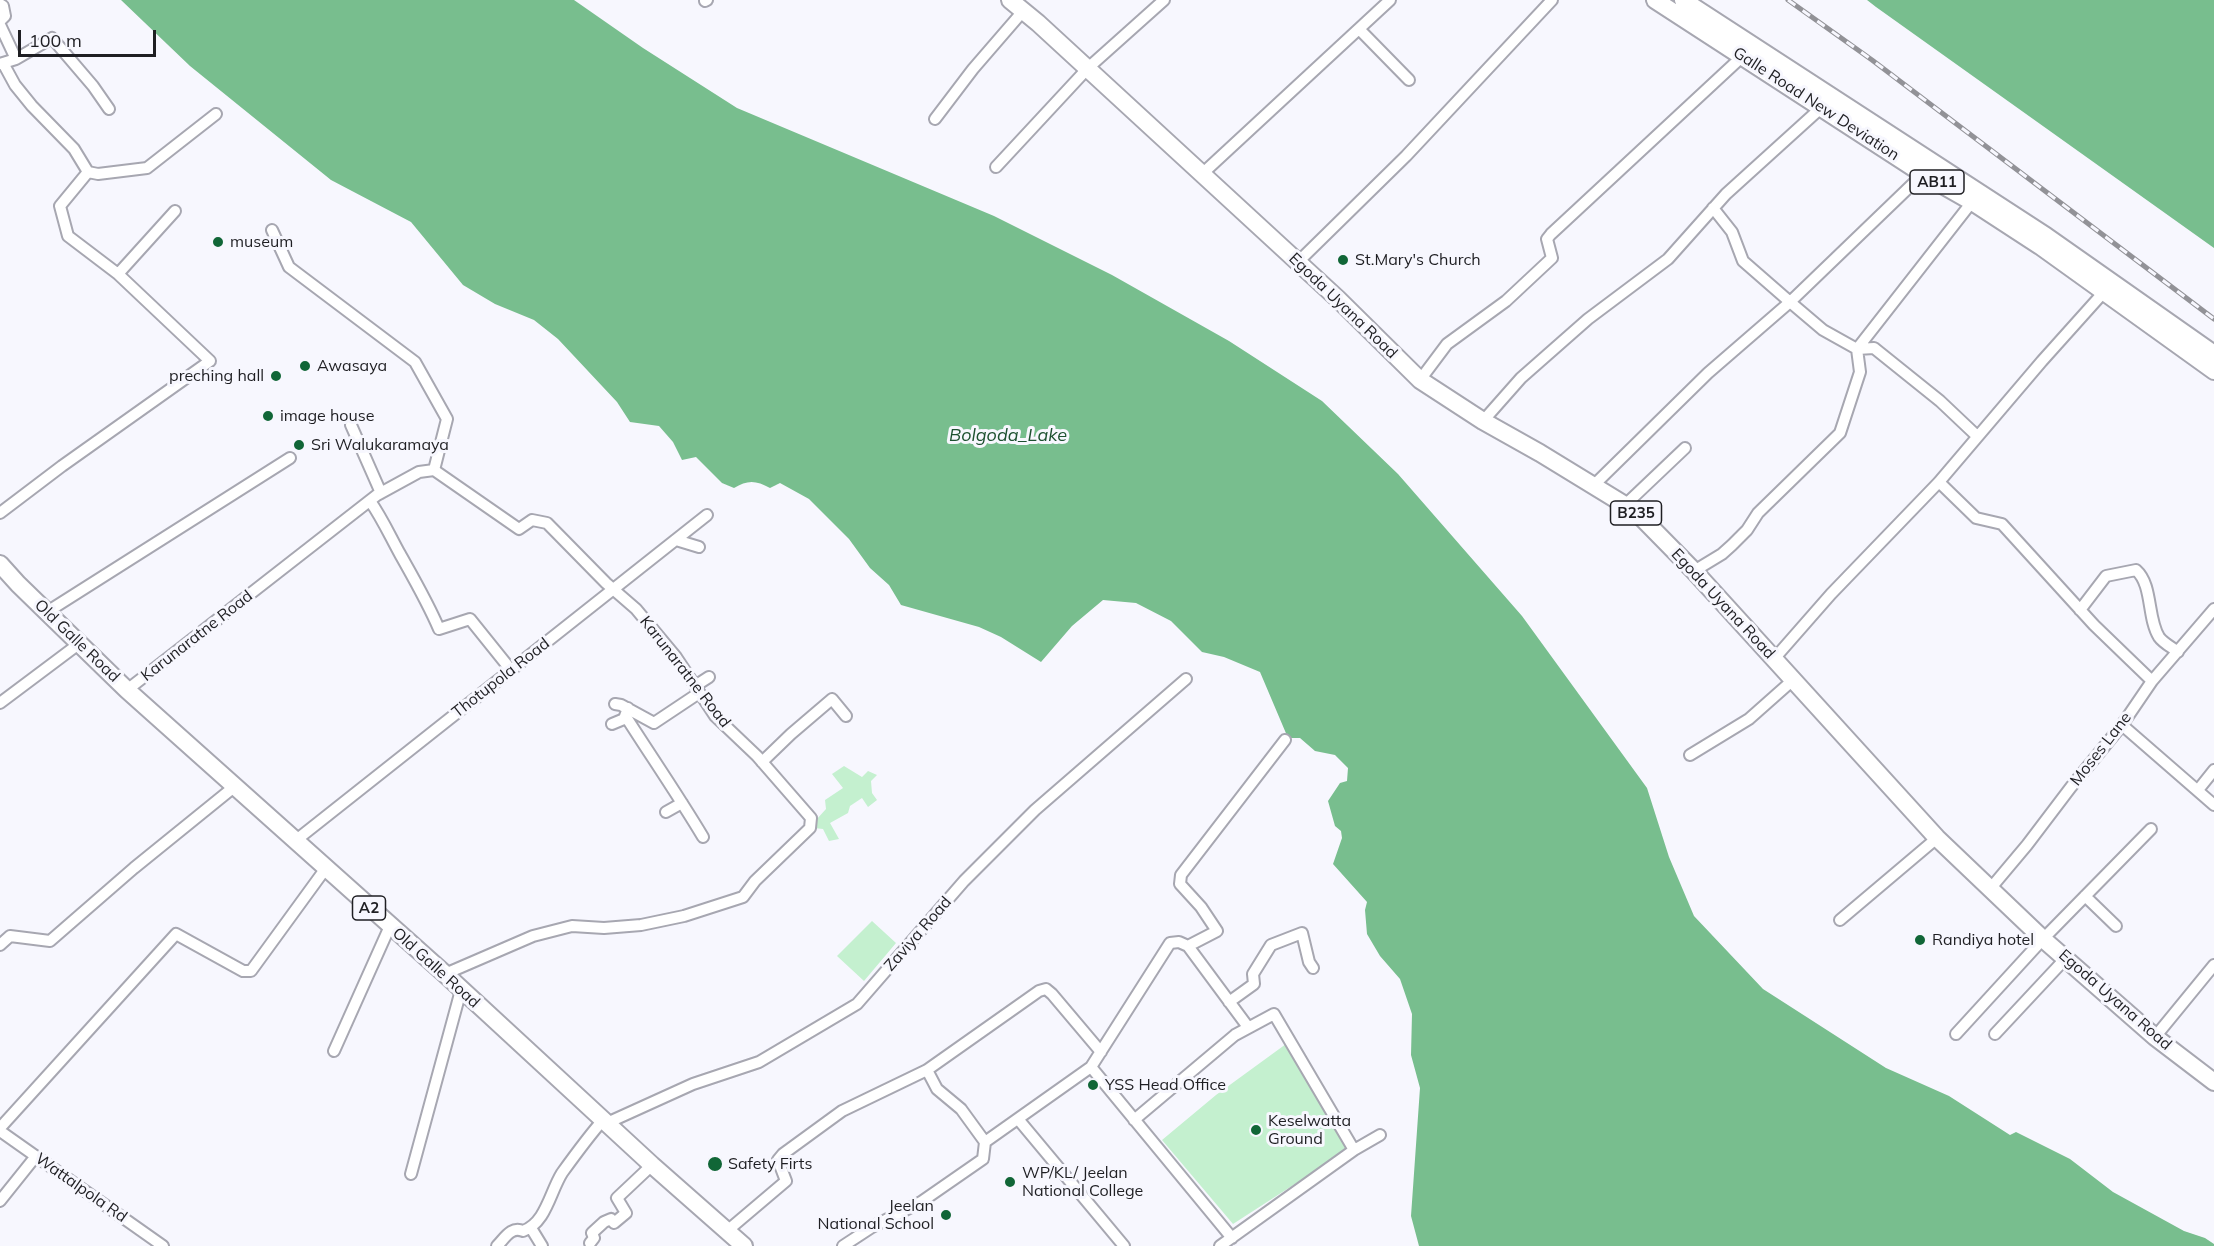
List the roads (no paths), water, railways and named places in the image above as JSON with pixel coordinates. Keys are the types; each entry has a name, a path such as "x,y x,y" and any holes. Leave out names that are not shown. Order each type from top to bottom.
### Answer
{"main road":[{"name":"Galle Road New Deviation","path":"1655,0 1748,51 1978,199 2103,293 2214,371"},
{"name":"Galle Road New Deviation","path":"1683,0 1822,107 1923,174 1978,199 2046,236 2214,354"},
{"name":"Egoda Uyana Road","path":"1017,5 1298,262 1420,380 1640,516 1694,571 1937,838 2043,939 2155,1037 2214,1082"},
{"name":"Old Galle Road","path":"0,564 127,690 445,974 652,1165 744,1246"}],"street":[{"path":"996,167 1088,68 1164,0"},
{"path":"1202,174 1390,0"},
{"path":"1298,262 1406,156 1552,0"},
{"path":"0,4 3,6 5,16 0,23 16,59"},
{"path":"935,119 1017,5"},
{"path":"1359,29 1409,80"},
{"path":"109,109 93,86 52,38 16,59 1,63 15,85 74,149 88,172 98,174 147,168 216,114"},
{"path":"1420,380 1447,345 1506,301 1552,258 1547,239 1551,234 1748,51"},
{"path":"1483,421 1521,378 1580,326 1668,259 1713,208 1822,107"},
{"path":"0,513 210,361 118,274 68,236 60,206 88,172"},
{"path":"1593,486 1708,373 1790,302 1923,174"},
{"path":"1694,571 1722,554 1747,531 1758,513 1840,433 1860,372 1857,349 1968,207 1978,199"},
{"path":"1713,208 1732,232 1743,261 1790,302 1823,330 1857,349 1874,348 1940,401 1977,436"},
{"path":"118,274 174,211"},
{"path":"272,230 290,267 415,362 447,419 434,470"},
{"path":"1774,659 1831,594 1939,482 2103,293"},
{"path":"351,425 381,493"},
{"path":"1625,505 1685,448"},
{"path":"47,612 290,458"},
{"name":"Karunaratne Road","path":"127,690 370,501 419,472 434,470 519,529 532,520 546,523 636,609 676,657 715,716 762,762 811,818 810,828 755,881 743,897 684,916 641,925 604,928 572,926 533,936 445,974"},
{"path":"1939,482 1976,518 2002,524 2080,610 2152,681"},
{"path":"370,501 385,523 399,553 418,583 439,629 470,619 511,670"},
{"name":"Thotupola Road","path":"294,841 707,514"},
{"path":"676,540 699,547"},
{"path":"2080,610 2106,576 2136,570 2146,584 2148,600 2160,638 2178,652"},
{"name":"Moses Lane","path":"1990,889 2122,724 2152,681 2214,609"},
{"path":"0,703 80,643"},
{"path":"615,704 626,713 654,723 697,690 709,677"},
{"name":"Zaviya Road","path":"605,1122 693,1084 759,1062 856,1004 964,881 1035,810 1186,679"},
{"path":"1690,755 1749,719 1793,680"},
{"path":"762,762 832,699 846,716"},
{"path":"612,724 626,713"},
{"path":"626,713 628,720 703,837"},
{"path":"2122,724 2214,805"},
{"path":"1188,946 1217,930 1201,907 1180,884 1181,875 1285,740"},
{"path":"2198,790 2214,770"},
{"path":"0,945 10,936 50,941 234,786"},
{"path":"666,812 682,802"},
{"path":"1956,1034 2043,939 2151,829"},
{"path":"1840,920 1937,838"},
{"path":"0,1130 176,934 243,971 251,971 326,868"},
{"path":"2085,896 2115,926"},
{"path":"334,1051 390,926"},
{"path":"1229,1002 1254,984 1252,974 1271,945 1302,933 1309,962 1314,968"},
{"path":"985,1142 1091,1067 1170,943 1179,942 1188,946 1248,1028"},
{"path":"1995,1034 2066,958"},
{"path":"2155,1037 2214,965"},
{"path":"727,1231 786,1180 778,1160 783,1154 842,1111 927,1070 1039,991 1046,989 1101,1052"},
{"path":"411,1174 461,990"},
{"path":"1134,1120 1235,1035 1274,1014 1354,1150"},
{"path":"1091,1067 1232,1238"},
{"path":"843,1246 872,1227 927,1198 983,1159 985,1142 961,1109 937,1089 927,1070"},
{"path":"1018,1119 1125,1246"},
{"path":"498,1246 512,1231 531,1228 580,1147 605,1122"},
{"name":"Wattalpola Rd","path":"0,1130 163,1246"},
{"path":"1220,1246 1354,1150 1380,1135"},
{"path":"0,1201 36,1156"},
{"path":"590,1243 594,1238 592,1233 604,1222 611,1219 614,1223 626,1213 617,1198 652,1165"},
{"path":"531,1228 542,1246"}],"water":[{"name":"Bolgoda_Lake","path":"121,0 574,0 643,48 737,108 994,216 1112,275 1229,341 1322,401 1398,474 1522,616 1647,788 1669,857 1694,916 1763,989 1886,1068 1949,1096 2010,1135 2016,1132 2070,1159 2113,1192 2184,1231 2205,1238 2214,1246 1419,1246 1411,1216 1420,1088 1411,1055 1412,1014 1400,979 1380,956 1367,934 1365,910 1367,902 1333,864 1342,838 1341,831 1335,826 1328,801 1340,783 1347,781 1348,768 1335,755 1315,751 1300,738 1288,738 1260,672 1224,657 1202,652 1171,621 1136,603 1103,600 1072,626 1041,662 1001,637 979,627 901,605 889,585 870,568 849,539 809,499 780,483 770,488 756,482 747,482 734,488 722,483 696,457 682,460 673,442 659,426 630,422 617,402 558,339 534,320 495,304 463,285 411,222 331,180 190,66"},
{"path":"1867,0 2214,0 2214,248 1876,7"}],"railway":[{"path":"1788,0 1872,60 2214,319"}],"place":[{"name":"museum","path":"218,242"},
{"name":"St.Mary's Church","path":"1343,260"},
{"name":"Awasaya","path":"305,366"},
{"name":"preching hall","path":"276,376"},
{"name":"image house","path":"268,416"},
{"name":"Sri Walukaramaya","path":"299,445"},
{"name":"Randiya hotel","path":"1920,940"},
{"name":"YSS Head Office","path":"1093,1085"},
{"name":"Keselwatta Ground","path":"1256,1130"},
{"name":"Safety Firts","path":"715,1164"},
{"name":"WP/KL/ Jeelan National College","path":"1010,1182"},
{"name":"Jeelan National School","path":"946,1215"}]}
